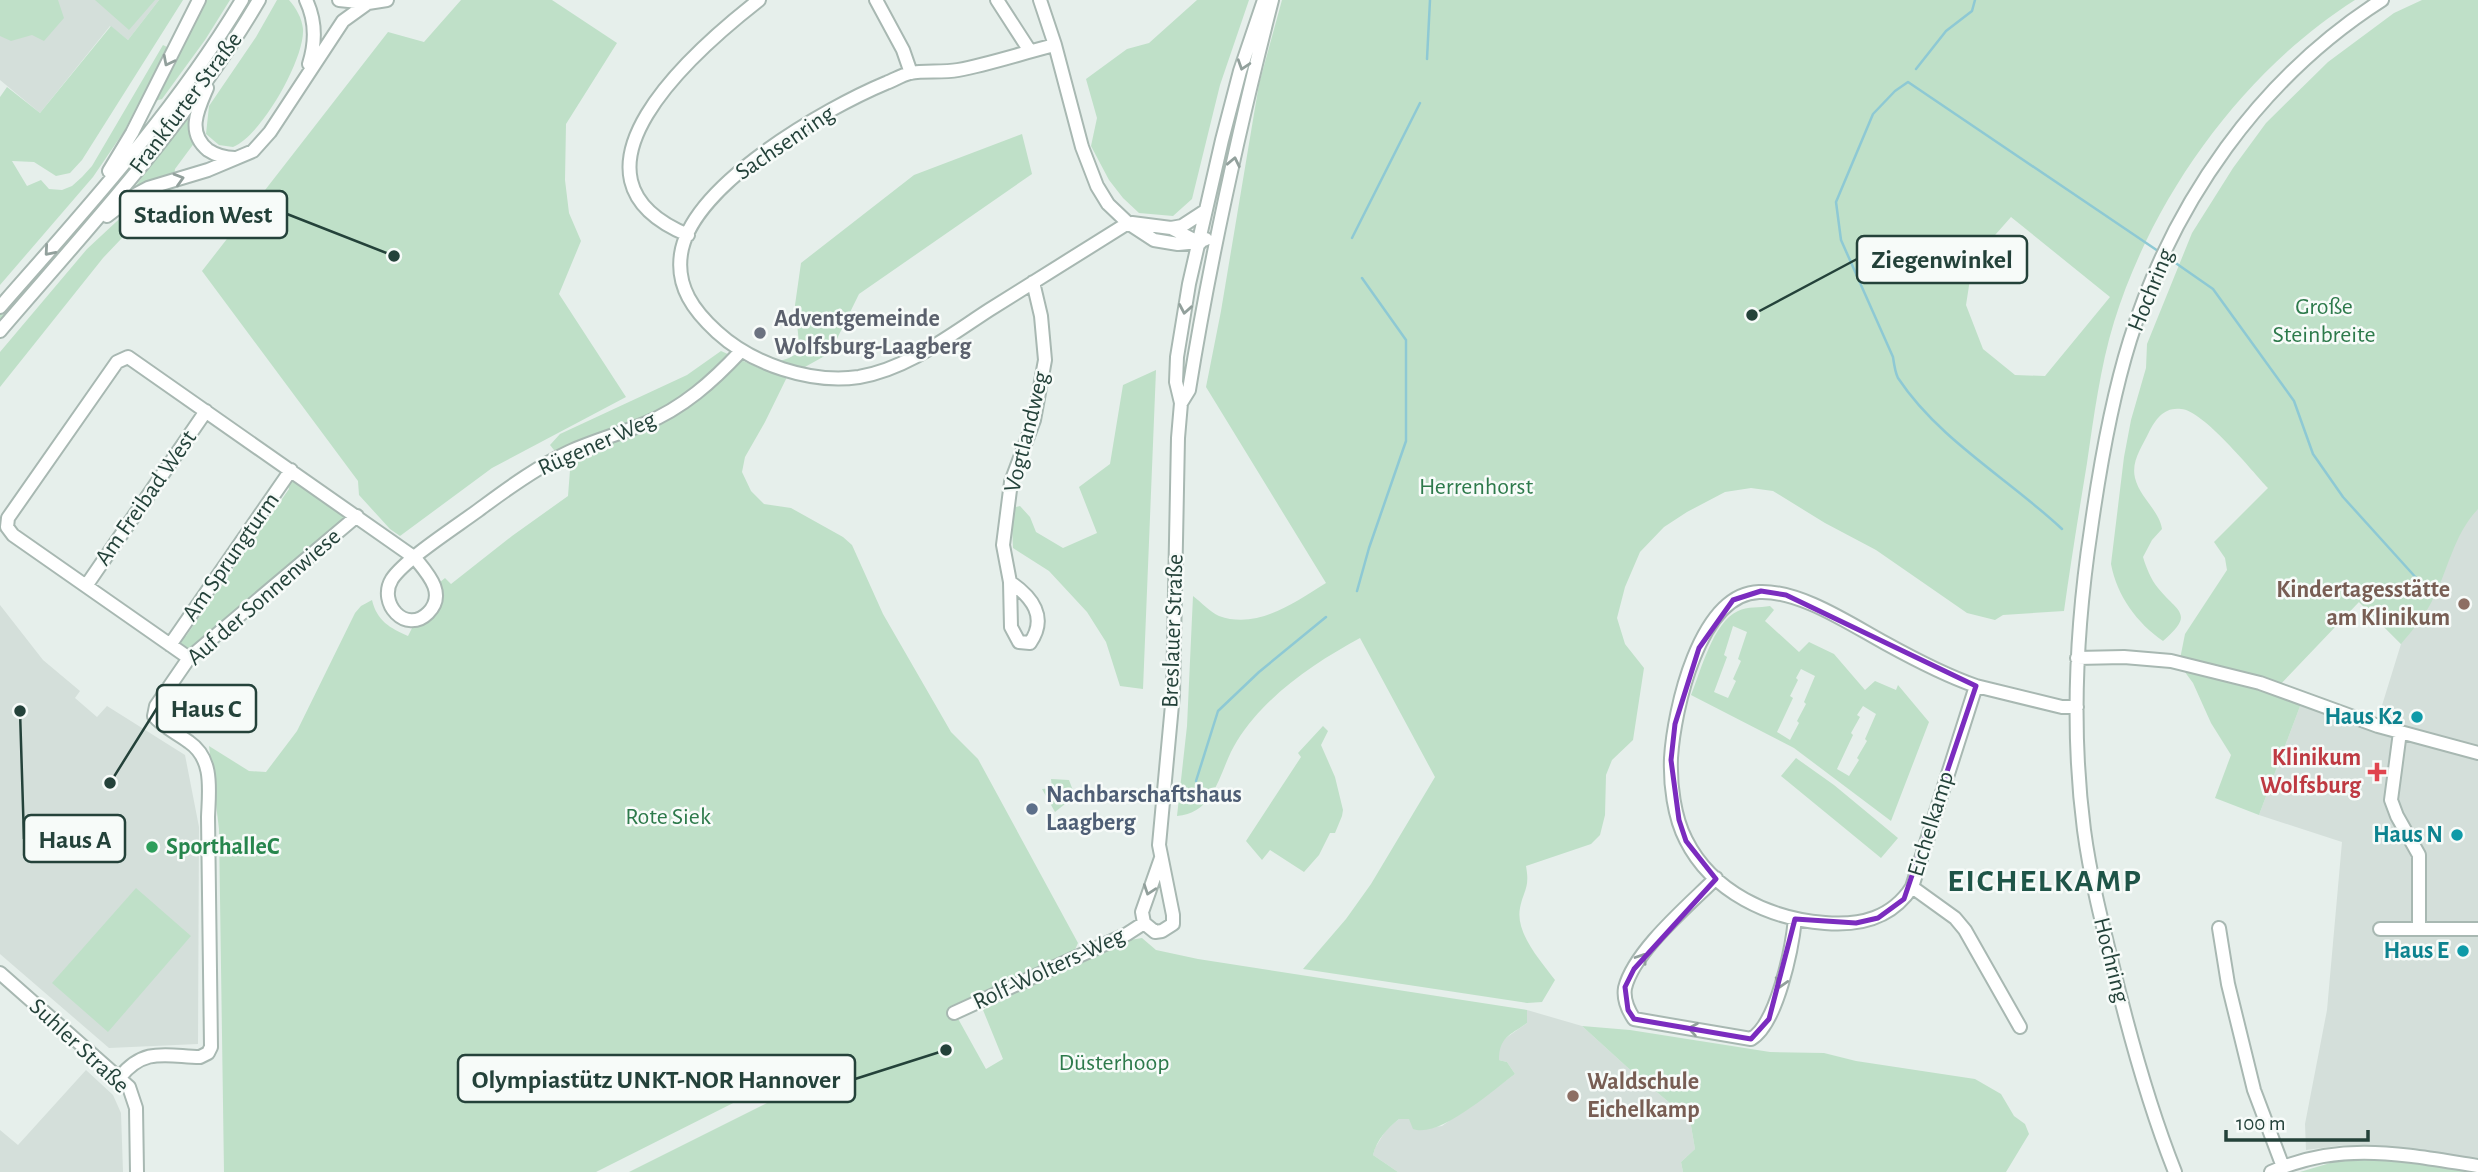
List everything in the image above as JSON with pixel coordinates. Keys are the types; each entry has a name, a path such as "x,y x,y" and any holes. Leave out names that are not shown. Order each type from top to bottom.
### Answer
{"street":[{"path":"94,199 132,133 199,0"},
{"name":"Frankfurter Straße","path":"0,307 158,121 242,0"},
{"name":"Frankfurter Straße","path":"0,331 170,131 214,71 259,0"},
{"path":"304,78 314,35 312,13 306,0"},
{"path":"343,21 340,0 368,3 387,0"},
{"path":"688,235 672,229 639,199 630,176 631,149 641,125 662,92 690,59 759,0"},
{"path":"876,0 903,50 911,73"},
{"path":"997,0 1030,51"},
{"path":"1040,0 1089,167 1108,204 1154,240 1178,244 1199,242 1212,237 1219,228"},
{"name":"Breslauer Straße","path":"1161,858 1142,912 1144,923 1155,932 1172,924 1172,904 1159,845 1173,694 1181,403 1176,382 1177,357 1205,211 1240,71 1264,0"},
{"name":"Breslauer Straße","path":"1181,403 1189,390 1219,228 1245,106 1272,0"},
{"name":"Hochring","path":"2175,1172 2129,1031 2094,887 2084,829 2077,658 2082,589 2102,451 2130,338 2158,268 2199,186 2220,156 2279,85 2322,44 2382,0"},
{"path":"80,239 123,203 141,192 253,151 265,139 343,21 368,3"},
{"name":"Sachsenring","path":"1055,46 958,70 911,73 826,112 760,155 716,195 699,215 681,253 680,270 684,291 703,320 741,351 797,373 825,377 858,377 913,358 1128,222"},
{"path":"214,71 196,114 196,134 206,148 217,156 242,157"},
{"path":"1128,222 1171,228 1182,226 1205,211"},
{"path":"1171,228 1199,242 1212,261"},
{"name":"Vogtlandweg","path":"1010,582 1003,545 1011,482 1034,420 1045,360 1041,316 1033,282"},
{"name":"Rügener Weg","path":"415,558 432,579 436,588 436,601 425,616 414,621 402,618 393,611 387,600 387,590 393,579 415,558 536,469 570,451 645,423 688,400 741,351"},
{"name":"Am Freibad West","path":"189,658 13,535 7,527 8,519 117,362 124,358 128,357 415,558"},
{"name":"Am Freibad West","path":"86,586 206,411"},
{"name":"Am Sprungturm","path":"170,645 291,470"},
{"name":"Auf der Sonnenwiese","path":"120,1077 137,1060 147,1055 201,1057 208,1053 211,1046 208,817 210,780 199,750 153,716 156,706 189,658 357,516"},
{"name":"Eichelkamp","path":"1976,686 1912,887 1892,910 1878,918 1836,924 1795,919 1768,911 1750,903 1716,878 1686,841 1673,793 1671,760 1675,724 1693,660 1717,616 1733,600 1761,591 1786,595 1840,618 1927,665 1976,686 2062,707 2077,707"},
{"path":"2077,658 2124,657 2171,661 2260,683 2378,726 2478,753"},
{"path":"2400,732 2391,800 2419,855 2419,928"},
{"path":"1716,878 1658,936 1634,969 1625,987 1625,999 1634,1019 1751,1039 1760,1034 1769,1019 1793,944 1795,919"},
{"path":"1912,887 1955,918 1965,930 2020,1027"},
{"name":"Rolf-Wolters-Weg","path":"954,1013 1127,934 1144,923"},
{"path":"2219,928 2228,984 2277,1169 2341,1153 2387,1152 2478,1166"},
{"path":"2380,929 2478,929"},
{"name":"Suhler Straße","path":"0,973 130,1087 134,1098 137,1172"}],"highlighted area":[{"path":"1761,591 1786,595 1976,686 1904,899 1878,918 1856,923 1795,919 1769,1019 1751,1039 1634,1019 1628,1010 1625,987 1634,969 1716,879 1686,841 1679,820 1671,760 1675,724 1699,648 1733,600"}],"shaded area":[{"path":"0,0 159,0 128,40 110,26 40,113 0,80"},
{"name":"Klinikum Wolfsburg","path":"2478,471 2478,1158 2344,1145 2306,1150 2305,1124 2327,1010 2342,842 2259,815 2302,701 2375,728 2401,644 2359,602"},
{"path":"0,605 43,660 80,691 75,698 97,717 107,706 185,755 199,827 198,1044 109,1048 0,954"},
{"name":"Waldschule Eichelkamp","path":"1527,1010 1582,1026 1690,1120 1695,1149 1681,1162 1683,1172 1398,1172 1373,1155 1386,1130 1399,1119 1409,1119 1430,1128 1442,1126 1515,1074 1507,1062 1499,1060 1499,1048 1503,1040 1527,1023"},
{"path":"86,1070 113,1095 121,1113 123,1172 0,1172 0,1130 18,1145"}],"green space":[{"path":"0,0 58,0 64,18 44,41 32,35 11,41 0,36"},
{"path":"95,0 155,0 129,30"},
{"path":"159,0 183,0 82,160 70,173 56,176 34,162 12,161 27,186 41,180 49,189 62,190 72,186 92,166 163,45 167,47 125,130 93,177 0,285 0,97 7,87 40,113 111,26 128,40"},
{"path":"206,0 230,0 162,99 155,101"},
{"path":"277,0 289,0 301,21 302,42 297,59 279,95 256,128 233,147 219,145 206,134 209,106 256,37"},
{"path":"461,0 552,0 617,43 566,124 565,180 569,213 581,241 559,294 626,397 492,468 400,536 390,529 359,495 358,481 202,271 388,32 424,42"},
{"path":"1197,0 1249,0 1220,85 1192,199 1173,216 1139,213 1109,180 1091,146 1097,118 1086,79 1127,49 1149,43"},
{"name":"Herrenhorst","path":"1282,0 2355,0 2314,29 2240,100 2207,140 2152,229 2131,275 2105,357 2064,611 2003,615 1995,620 1967,613 1876,550 1773,491 1751,488 1725,492 1664,527 1640,552 1625,587 1617,618 1625,644 1644,668 1633,740 1612,760 1606,775 1605,815 1600,835 1591,844 1526,866 1527,884 1519,917 1521,927 1530,946 1555,980 1542,1002 1527,1003 1303,969 1346,919 1371,884 1435,777 1360,638 1325,658 1276,695 1237,741 1209,798 1201,807 1177,816 1187,726 1193,596 1219,616 1248,619 1275,612 1326,583 1206,387 1259,84","holes":["2011,217 2110,297 2045,376 2015,375 1983,349 1966,305 1973,260"]},
{"name":"Große Steinbreite","path":"2422,0 2478,0 2478,509 2462,530 2428,609 2401,644 2359,602 2275,690 2302,701 2259,815 2215,798 2231,755 2211,723 2193,683 2179,664 2185,634 2227,570 2225,558 2214,542 2268,488 2214,430 2190,412 2170,410 2161,415 2155,423 2138,454 2134,472 2137,485 2162,529 2152,540 2143,557 2144,561 2153,581 2177,608 2181,618 2173,632 2163,641 2145,626 2123,598 2111,564 2131,420 2146,368 2147,344 2192,233 2233,168 2266,123 2328,62 2394,13"},
{"path":"191,111 195,142 175,169 174,176 132,191"},
{"name":"Rote Siek","path":"1022,134 1032,174 859,294 830,353 787,377 745,457 742,472 751,491 764,504 791,508 843,537 852,545 883,614 951,732 978,759 1078,943 1074,952 951,1006 986,1069 1003,1059 983,1010 1007,998 1007,992 1124,941 1142,938 1156,950 1198,959 1527,1010 1527,1023 1507,1037 1501,1046 1499,1060 1507,1062 1515,1074 1466,1111 1437,1127 1413,1129 1409,1119 1399,1119 1383,1135 1373,1155 1398,1172 629,1172 781,1096 775,1082 596,1172 224,1172 219,829 209,746 249,771 266,772 297,731 355,613 361,606 372,600 385,623 408,636 413,626 429,621 438,612 439,583 445,578 451,584 568,496 570,470 550,445 560,434 687,375 721,351 759,368 800,352 795,305 801,263 914,175"},
{"path":"108,191 111,194 0,322 0,315"},
{"path":"130,209 140,219 103,258 0,387 0,352 87,249"},
{"path":"1156,370 1143,689 1120,686 1106,642 1087,612 1049,571 1013,548 1011,508 1020,506 1030,517 1036,532 1063,548 1097,533 1079,487 1110,464 1123,385"},
{"path":"295,481 346,518 192,648 186,649 179,640 186,636 289,489 287,484"},
{"path":"1770,606 1774,610 1765,621 1799,652 1809,642 1834,654 1865,690 1875,681 1896,690 1898,685 1929,722 1891,821 1794,748 1691,695 1709,648 1729,617 1742,609","holes":["1733,626 1747,632 1738,659 1741,661 1733,679 1736,681 1728,698 1714,692 1727,657 1724,655","1801,669 1815,676 1797,721 1799,723 1790,740 1777,732 1793,698 1790,696 1798,680 1796,678","1863,706 1876,714 1865,739 1867,741 1857,758 1859,760 1849,776 1837,769 1860,717 1857,715"]},
{"path":"1323,726 1328,731 1321,745 1335,777 1343,810 1335,833 1330,833 1319,855 1304,872 1270,850 1262,860 1246,841 1301,757 1298,753"},
{"path":"1796,758 1834,785 1898,838 1881,858 1781,776"},
{"path":"1051,779 1069,780 1075,796 1055,812 1042,789 1052,788"},
{"path":"136,888 191,936 108,1032 52,983"},
{"path":"1582,1026 1630,1030 1770,1052 1824,1053 1856,1061 1975,1079 2001,1094 2014,1116 2025,1124 2029,1134 2006,1172 1683,1172 1681,1162 1695,1149 1690,1120"},
{"path":"2374,1157 2439,1164 2477,1172 2300,1172 2347,1158"}],"waterway":[{"path":"1427,59 1430,0"},
{"path":"1916,69 1946,31 1972,11 1975,0"},
{"path":"2062,529 1933,421 1898,378 1893,357 1841,240 1836,202 1873,114 1895,91 1908,82 2161,253"},
{"path":"1352,238 1420,103"},
{"path":"2167,257 2213,289 2294,401 2313,454 2343,497 2428,591"},
{"path":"1357,591 1406,441 1406,340 1362,278"},
{"path":"1196,781 1218,711 1259,672 1326,617"}],"place":[{"name":"Stadion West","path":"394,256"},
{"name":"Ziegenwinkel","path":"1752,315"},
{"name":"Adventgemeinde Wolfsburg-Laagberg","path":"760,333"},
{"name":"Kindertagesstätte am Klinikum","path":"2464,604"},
{"name":"Haus A","path":"20,711"},
{"name":"Haus K2","path":"2417,717"},
{"name":"Klinikum Wolfsburg","path":"2377,772"},
{"name":"Haus C","path":"110,783"},
{"name":"Nachbarschaftshaus Laagberg","path":"1032,809"},
{"name":"Haus N","path":"2457,835"},
{"name":"SporthalleC","path":"152,847"},
{"name":"Haus E","path":"2463,951"},
{"name":"Olympiastütz UNKT-NOR Hannover","path":"946,1050"},
{"name":"Waldschule Eichelkamp","path":"1573,1096"}],"district":[{"name":"EICHELKAMP","path":"2045,881"}],"park label":[{"name":"Düsterhoop","path":"1114,1063"}]}
